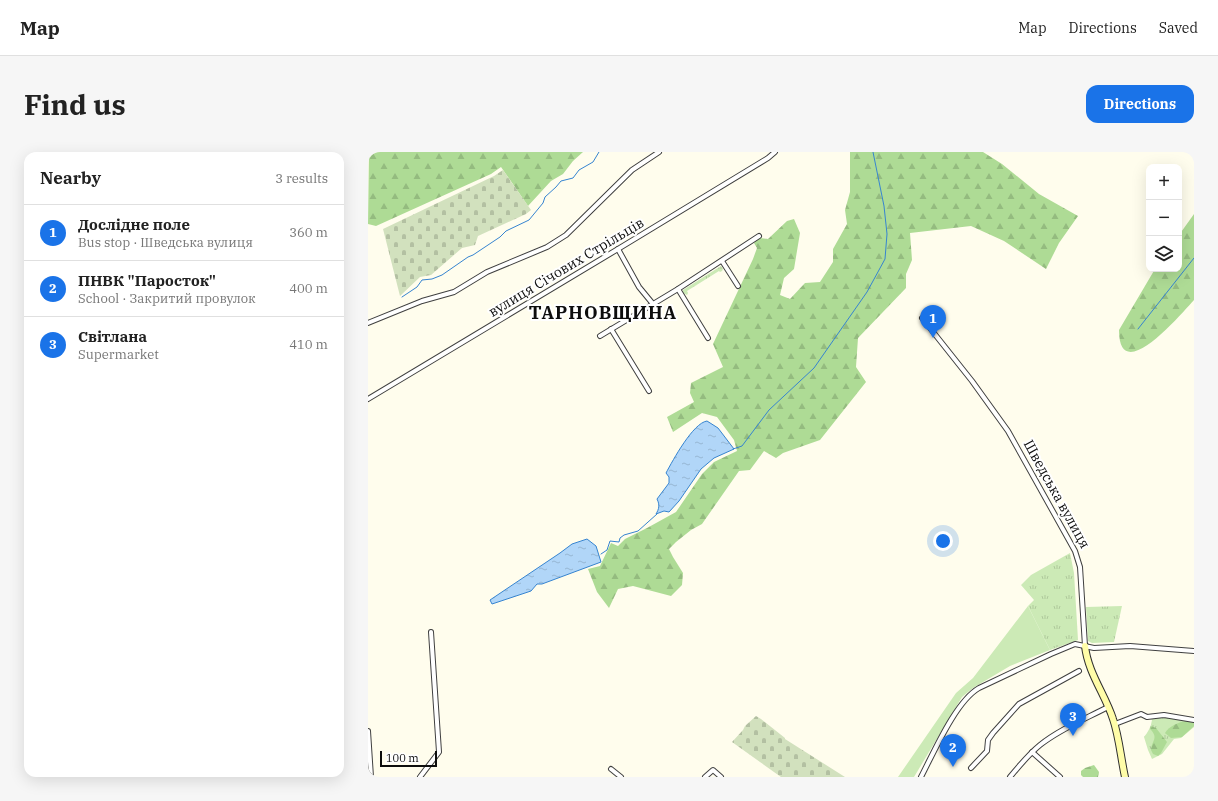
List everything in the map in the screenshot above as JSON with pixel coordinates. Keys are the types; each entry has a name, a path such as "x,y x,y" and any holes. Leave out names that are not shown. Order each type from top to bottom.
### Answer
{"street":[{"path":"368,323 422,301 454,292 487,272 547,247 566,235 632,170 659,152"},
{"name":"вулиця Січових Стрільців","path":"368,399 768,158 775,152"},
{"path":"600,336 678,289 759,236"},
{"path":"618,249 639,287 653,304"},
{"path":"722,261 738,286"},
{"path":"678,289 708,338"},
{"name":"Шведська вулиця","path":"922,318 972,381 1008,431 1075,551 1080,567 1086,654 1092,674 1115,724 1125,777"},
{"path":"612,329 649,391"},
{"path":"420,777 439,752 431,632"},
{"path":"921,777 957,711 973,692 1068,646 1075,644 1094,648 1130,646 1194,651"},
{"path":"971,768 987,751 988,740 993,733 1019,704 1079,671"},
{"path":"1010,777 1040,745 1062,731 1108,707"},
{"path":"1115,724 1141,714 1147,717 1164,715 1194,720"},
{"path":"368,731 371,777"},
{"path":"1032,752 1060,777"},
{"path":"611,769 620,777"},
{"path":"706,777 713,770 721,777"}],"green space":[{"path":"369,152 583,152 573,161 563,174 551,181 528,206 501,167 491,174 376,226 368,224"},
{"path":"850,152 983,152 1002,164 1039,194 1078,216 1059,243 1046,269 1004,241 971,226 910,233 912,260 906,274 906,288 858,338 856,367 866,382 820,440 783,453 776,458 764,451 750,470 739,471 702,524 691,530 669,549 683,573 682,585 671,596 633,586 618,589 609,608 597,592 588,569 600,566 611,543 618,546 625,539 676,512 702,474 714,462 737,451 734,440 717,417 702,413 673,432 667,417 694,402 690,393 691,383 723,367 713,344 753,259 757,248 754,243 759,236 760,238 768,239 787,221 794,219 800,233 794,269 784,278 780,295 790,299 805,283 820,282 833,262 833,249 847,224 845,210 850,192"},
{"path":"503,170 531,210 526,214 478,236 475,245 462,248 431,275 420,277 400,296 383,229 494,176"},
{"path":"1194,214 1194,300 1165,331 1152,342 1139,350 1129,352 1122,346 1119,330 1153,272 1182,272 1182,231"},
{"path":"721,266 723,269 722,271 719,271 687,291 687,295 683,293 683,290"},
{"path":"1070,553 1074,573 1078,640 1050,650 1028,606 1034,600 1021,585 1031,575"},
{"path":"1028,606 1050,650 1010,666 973,688 962,697 914,777 898,777 956,693 973,678"},
{"path":"1122,606 1114,642 1092,643 1088,641 1086,607"},
{"path":"756,716 785,739 845,777 781,777 732,742 745,726"},
{"path":"1158,716 1194,721 1194,727 1181,738 1174,739 1162,754 1152,759 1144,737 1152,723 1152,720 1149,717"},
{"path":"1186,721 1194,723 1194,726 1182,737 1171,738 1165,733 1174,725"},
{"path":"1151,726 1156,728 1167,742 1158,756 1153,754 1151,750 1155,737 1150,729"},
{"path":"1094,765 1099,772 1098,777 1083,777 1081,775 1081,771"}],"water":[{"path":"707,421 718,428 734,449 714,458 701,469 679,501 669,512 664,511 656,514 659,507 657,499 669,483 669,477 666,473 669,467 678,451 690,435 702,423"},
{"path":"587,539 596,546 601,562 542,584 537,584 531,591 492,604 490,600 572,544"}],"waterway":[{"path":"402,297 417,287 422,280 432,279 442,275 500,237 506,231 529,220 543,203 545,197 561,181 573,178 579,170 593,162 599,152"},
{"path":"733,449 742,446 769,410 814,368 867,292 885,259 887,234 884,206 873,152"},
{"path":"1138,329 1194,258"},
{"path":"601,554 607,550 610,541 619,542 620,538 624,535 638,531 657,514"}],"place":[{"name":"Дослідне поле","path":"933,338"},
{"name":"Світлана","path":"1073,736"},
{"name":"ПНВК \"Паросток\"","path":"953,767"}],"district":[{"name":"ТАРНОВЩИНА","path":"603,313"}]}
